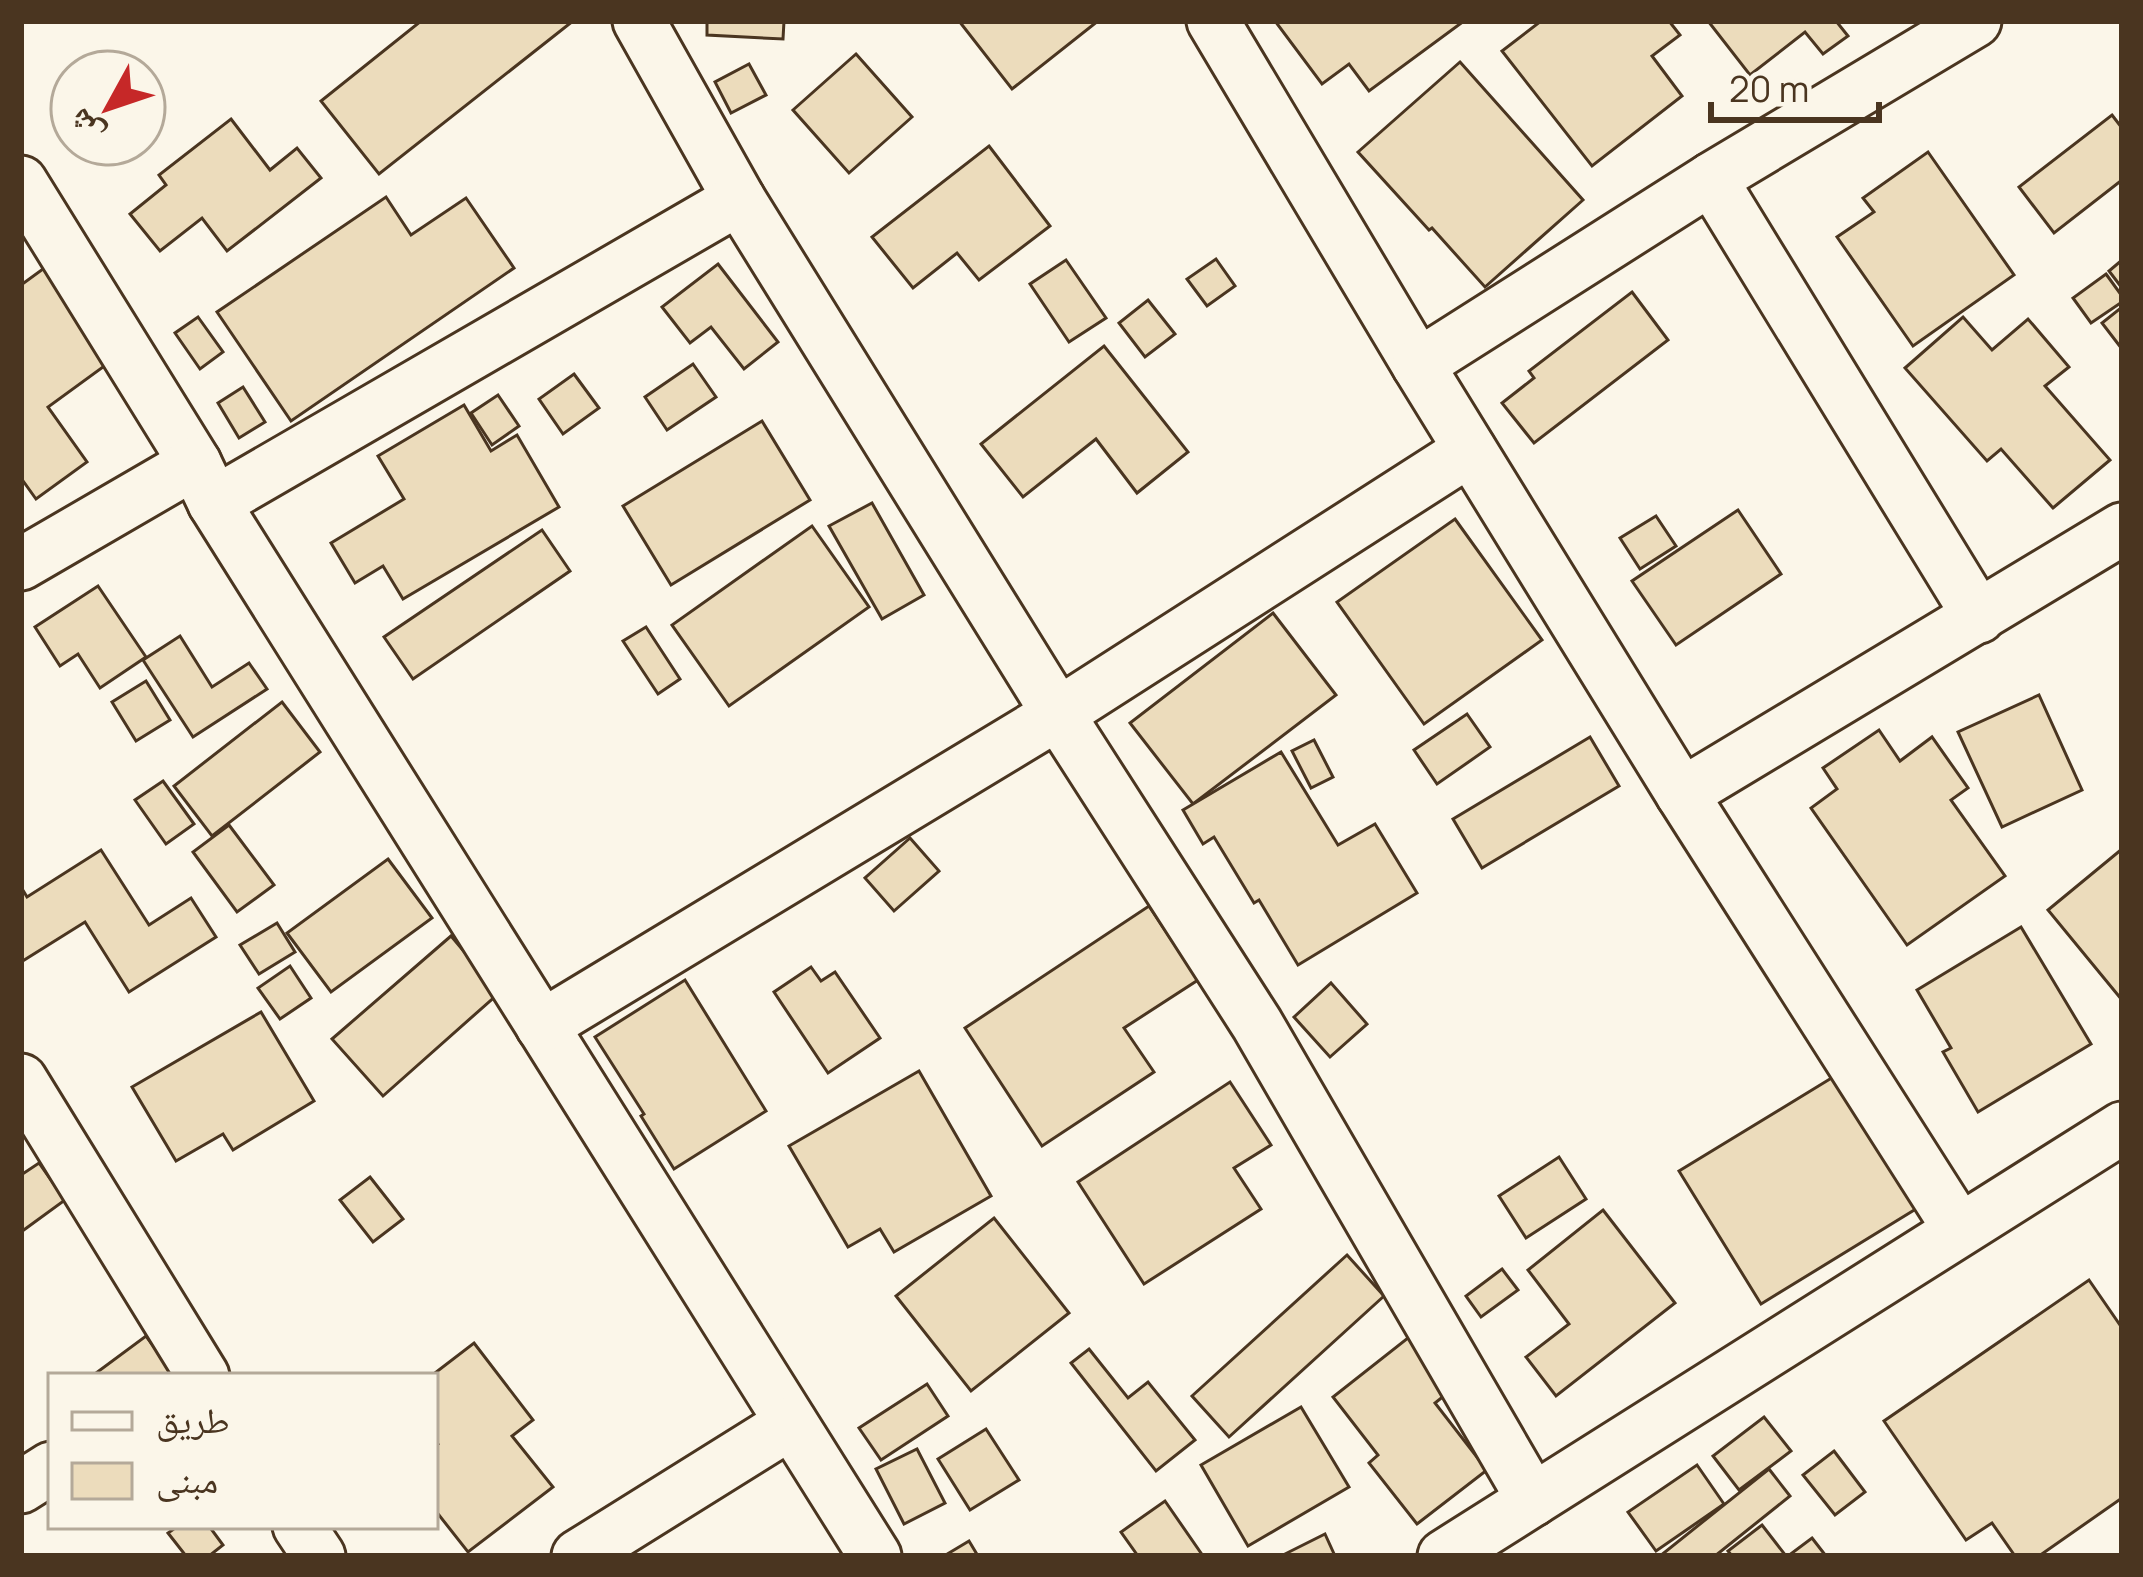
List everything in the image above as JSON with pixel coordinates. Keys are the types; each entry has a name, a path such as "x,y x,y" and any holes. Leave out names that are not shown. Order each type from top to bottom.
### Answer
{"street":[{"path":"639,21 739,199 1058,714 1257,1024 1533,1500"},
{"path":"1213,21 1682,794 1960,1229"},
{"path":"1418,365 1711,179 1975,21"},
{"path":"1711,179 1978,617"},
{"path":"21,182 875,1556"},
{"path":"21,564 204,483 739,199"},
{"path":"542,1026 1058,714 1470,450"},
{"path":"1682,794 2122,529"},
{"path":"21,1080 199,1373"},
{"path":"1475,1548 1533,1500 2122,1128"},
{"path":"578,1556 791,1423"},
{"path":"21,1487 48,1470"},
{"path":"301,1529 319,1556"}],"building":[{"path":"421,21 573,21 379,174 321,101"},
{"path":"707,21 784,21 783,39 707,35"},
{"path":"959,21 1098,21 1012,89"},
{"path":"1275,21 1464,21 1369,91 1349,64 1322,84"},
{"path":"1541,21 1669,21 1680,35 1652,56 1682,96 1592,166 1502,51"},
{"path":"1708,21 1836,21 1848,36 1823,54 1805,32 1750,75"},
{"path":"856,54 912,117 849,173 793,110"},
{"path":"1460,62 1583,200 1485,287 1358,152"},
{"path":"749,64 766,95 731,113 715,82"},
{"path":"2112,115 2122,128 2122,180 2054,233 2019,187"},
{"path":"231,119 270,170 297,148 321,178 227,251 202,218 160,251 130,214 166,185 159,175"},
{"path":"989,146 1050,226 979,280 957,253 913,288 872,237"},
{"path":"1928,152 2014,275 1913,346 1837,237 1874,212 1863,198"},
{"path":"386,197 411,235 466,198 514,268 291,421 217,312"},
{"path":"58,258 125,351 48,407 87,462 36,499 21,478 21,285"},
{"path":"1216,259 1235,286 1207,306 1187,279"},
{"path":"1066,260 1106,318 1069,342 1030,284"},
{"path":"2122,260 2122,288 2109,271"},
{"path":"718,264 778,342 744,369 711,327 690,343 662,307"},
{"path":"2106,274 2122,302 2091,323 2073,298"},
{"path":"1632,292 1668,340 1534,443 1502,403 1534,378 1529,371"},
{"path":"1148,300 1175,334 1145,357 1119,323"},
{"path":"2122,307 2122,349 2102,323"},
{"path":"198,317 223,352 200,369 175,333"},
{"path":"1963,317 1992,350 2028,319 2069,367 2045,386 2110,460 2053,508 2001,449 1987,461 1905,368"},
{"path":"1104,346 1188,452 1137,493 1096,439 1023,497 981,444"},
{"path":"693,364 716,397 667,430 645,397"},
{"path":"574,374 599,408 563,434 539,399"},
{"path":"243,387 265,422 239,438 218,403"},
{"path":"498,395 519,426 492,445 471,413"},
{"path":"464,405 491,451 517,435 559,507 403,599 383,566 355,583 331,543 404,499 378,456"},
{"path":"762,421 810,500 671,585 623,506"},
{"path":"872,503 924,595 882,619 829,526"},
{"path":"1738,510 1781,574 1676,645 1632,581"},
{"path":"1656,516 1676,546 1640,569 1620,538"},
{"path":"1455,519 1542,640 1424,724 1337,602"},
{"path":"812,526 869,607 729,706 672,625"},
{"path":"542,530 570,571 413,679 384,637"},
{"path":"98,586 146,657 100,688 78,654 60,666 35,627"},
{"path":"1273,613 1336,695 1193,804 1130,723"},
{"path":"646,627 680,679 658,694 623,641"},
{"path":"180,636 212,687 249,663 267,689 193,737 143,660"},
{"path":"146,681 170,720 136,741 112,702"},
{"path":"2039,695 2082,790 2002,827 1958,732"},
{"path":"282,702 320,752 212,836 174,786"},
{"path":"1467,714 1490,747 1437,784 1414,750"},
{"path":"1879,730 1900,761 1932,737 1968,788 1951,800 2005,876 1907,945 1811,808 1837,789 1823,768"},
{"path":"1590,737 1619,786 1482,868 1453,819"},
{"path":"1314,740 1333,777 1311,788 1292,751"},
{"path":"1281,752 1338,845 1375,824 1417,893 1298,965 1214,837 1203,844 1183,810"},
{"path":"163,781 194,824 166,844 135,800"},
{"path":"229,825 274,885 237,912 193,852"},
{"path":"910,838 939,871 894,911 865,878"},
{"path":"2122,849 2122,1000 2048,910"},
{"path":"101,850 149,925 191,898 216,937 129,992 85,922 21,962 21,887 27,897"},
{"path":"388,859 432,918 331,992 287,933"},
{"path":"1149,906 1198,980 1124,1028 1154,1072 1042,1146 965,1028"},
{"path":"277,923 295,952 259,974 240,945"},
{"path":"2021,927 2091,1044 1978,1112 1943,1052 1951,1048 1917,990"},
{"path":"451,936 499,993 383,1096 332,1039"},
{"path":"290,966 311,998 280,1019 258,988"},
{"path":"811,967 821,981 835,972 880,1038 828,1073 774,992"},
{"path":"685,980 766,1111 674,1169 595,1037"},
{"path":"1331,983 1367,1024 1330,1057 1294,1017"},
{"path":"261,1012 314,1101 233,1150 223,1134 176,1161 132,1087"},
{"path":"919,1071 991,1196 894,1252 880,1229 848,1247 789,1146"},
{"path":"1843,1071 1924,1204 1761,1304 1679,1171"},
{"path":"1230,1082 1271,1145 1234,1168 1261,1209 1144,1284 1078,1182"},
{"path":"1559,1157 1586,1199 1526,1238 1499,1196"},
{"path":"39,1163 65,1200 21,1232 21,1175"},
{"path":"370,1177 403,1219 373,1242 340,1200"},
{"path":"1603,1210 1675,1303 1556,1396 1526,1357 1569,1324 1528,1270"},
{"path":"994,1218 1069,1313 971,1391 896,1296"},
{"path":"1347,1255 1384,1296 1229,1437 1192,1396"},
{"path":"1502,1269 1518,1290 1481,1317 1466,1296"},
{"path":"2089,1280 2122,1328 2122,1498 2039,1556 2015,1556 1992,1523 1966,1540 1884,1421"},
{"path":"1418,1330 1460,1383 1435,1403 1487,1470 1417,1524 1369,1463 1378,1455 1333,1397"},
{"path":"146,1336 173,1373 96,1373"},
{"path":"474,1343 533,1420 512,1436 553,1487 468,1552 438,1514 435,1373"},
{"path":"1089,1349 1128,1398 1148,1382 1195,1440 1156,1471 1071,1363"},
{"path":"927,1384 948,1416 881,1460 859,1428"},
{"path":"1301,1407 1349,1487 1248,1546 1201,1465"},
{"path":"1764,1417 1791,1451 1739,1490 1713,1456"},
{"path":"986,1429 1019,1480 970,1510 938,1459"},
{"path":"917,1449 945,1503 904,1524 876,1469"},
{"path":"1834,1451 1865,1492 1835,1515 1803,1475"},
{"path":"1697,1465 1724,1504 1656,1551 1628,1512"},
{"path":"1769,1469 1790,1496 1715,1556 1660,1556"},
{"path":"1165,1501 1203,1556 1138,1556 1121,1532"},
{"path":"1762,1525 1786,1556 1732,1556 1728,1551"},
{"path":"211,1529 223,1545 209,1556 186,1556 168,1533"},
{"path":"1325,1534 1335,1556 1281,1556"},
{"path":"1812,1538 1826,1556 1788,1556"},
{"path":"969,1541 978,1556 944,1556"}]}
